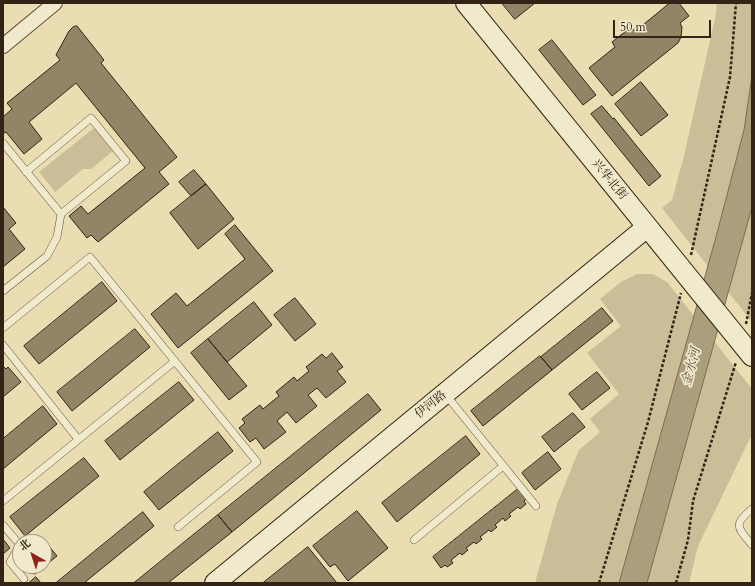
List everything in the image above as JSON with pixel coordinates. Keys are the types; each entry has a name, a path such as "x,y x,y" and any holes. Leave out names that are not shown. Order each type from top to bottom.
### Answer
{"street":[{"path":"3,46 55,3"},
{"name":"兴华北街","path":"466,3 743,345"},
{"name":"伊河路","path":"215,583 647,227"}],"lane":[{"path":"3,291 47,256 57,237 61,214 126,161 91,118 26,172"},
{"path":"3,143 61,214"},
{"path":"3,328 90,257 257,462 178,527"},
{"path":"3,345 78,439"},
{"path":"3,500 175,361"},
{"path":"444,394 536,506"},
{"path":"414,540 503,466"},
{"path":"752,509 742,516 739,524 740,530 752,545"},
{"path":"3,525 20,545 10,562 24,579"}],"path":[{"path":"599,583 648,422 689,278 730,77 736,3"},
{"path":"676,583 688,540 693,501 743,345 752,293"}],"shaded area":[{"path":"717,3 752,3 752,322 662,208 672,200 684,156 716,14"},
{"path":"94,128 113,151 91,169 83,169 55,192 39,172"},
{"path":"637,274 653,274 667,282 752,389 752,434 698,546 689,583 535,583 557,504 579,450 600,432 590,419 619,394 587,353 621,326 600,299 621,282"}],"water":[{"name":"金水河","path":"752,76 752,207 647,583 619,583 716,237 744,130"}],"building":[{"path":"502,3 535,3 515,19"},
{"path":"670,3 679,3 689,16 680,23 682,27 681,37 678,43 612,96 589,68 615,47 612,42 631,27 635,31"},
{"path":"77,26 104,60 101,63 177,157 159,172 169,184 98,242 91,235 87,238 69,216 81,206 88,214 145,168 76,83 29,122 42,139 24,154 6,132 3,132 3,117 12,109 7,103 60,60 56,55 69,31 73,27"},
{"path":"552,40 596,95 583,105 539,50"},
{"path":"641,82 668,115 641,136 615,104"},
{"path":"602,106 613,119 614,118 661,176 649,186 591,114"},
{"path":"194,170 206,184 191,196 179,182"},
{"path":"206,184 234,219 198,249 170,213"},
{"path":"3,207 16,223 9,229 25,249 3,267"},
{"path":"235,225 273,271 178,348 151,314 176,293 187,306 245,259 225,234"},
{"path":"102,282 117,301 39,364 24,346"},
{"path":"295,298 316,324 295,341 274,315"},
{"path":"254,302 272,325 227,362 208,339"},
{"path":"602,308 613,321 552,370 541,357"},
{"path":"135,329 150,347 72,411 57,392"},
{"path":"208,339 247,386 229,400 191,353"},
{"path":"332,353 343,367 337,371 346,382 326,398 317,388 308,395 317,406 296,423 287,412 277,421 286,432 264,449 256,438 250,442 239,428 245,423 242,419 260,405 263,409 279,396 276,392 294,377 297,381 309,371 306,367 322,354 326,358"},
{"path":"540,356 552,370 483,426 471,411"},
{"path":"3,366 6,369 8,367 21,382 3,397"},
{"path":"597,372 610,388 582,410 569,394"},
{"path":"179,382 194,400 120,460 105,441"},
{"path":"368,394 381,410 232,532 218,515"},
{"path":"43,406 57,424 3,469 3,439"},
{"path":"573,413 585,427 554,452 542,437"},
{"path":"218,432 233,451 159,510 144,492"},
{"path":"466,436 480,454 397,522 382,503"},
{"path":"548,452 561,469 535,490 522,473"},
{"path":"84,458 99,476 27,534 23,534 10,517"},
{"path":"518,489 526,499 524,501 526,504 520,509 518,507 509,514 511,516 505,521 503,518 495,525 497,527 491,532 489,530 480,537 482,539 476,544 474,542 466,548 468,550 462,555 460,553 451,560 453,563 447,567 445,565 441,568 433,557"},
{"path":"357,511 388,548 348,581 335,564 330,567 313,546"},
{"path":"143,512 154,526 84,583 56,583"},
{"path":"218,515 232,532 168,583 134,583"},
{"path":"3,539 10,548 3,554"},
{"path":"308,547 337,583 263,583"},
{"path":"52,550 57,556 52,560"},
{"path":"36,577 41,583 29,583"}]}
